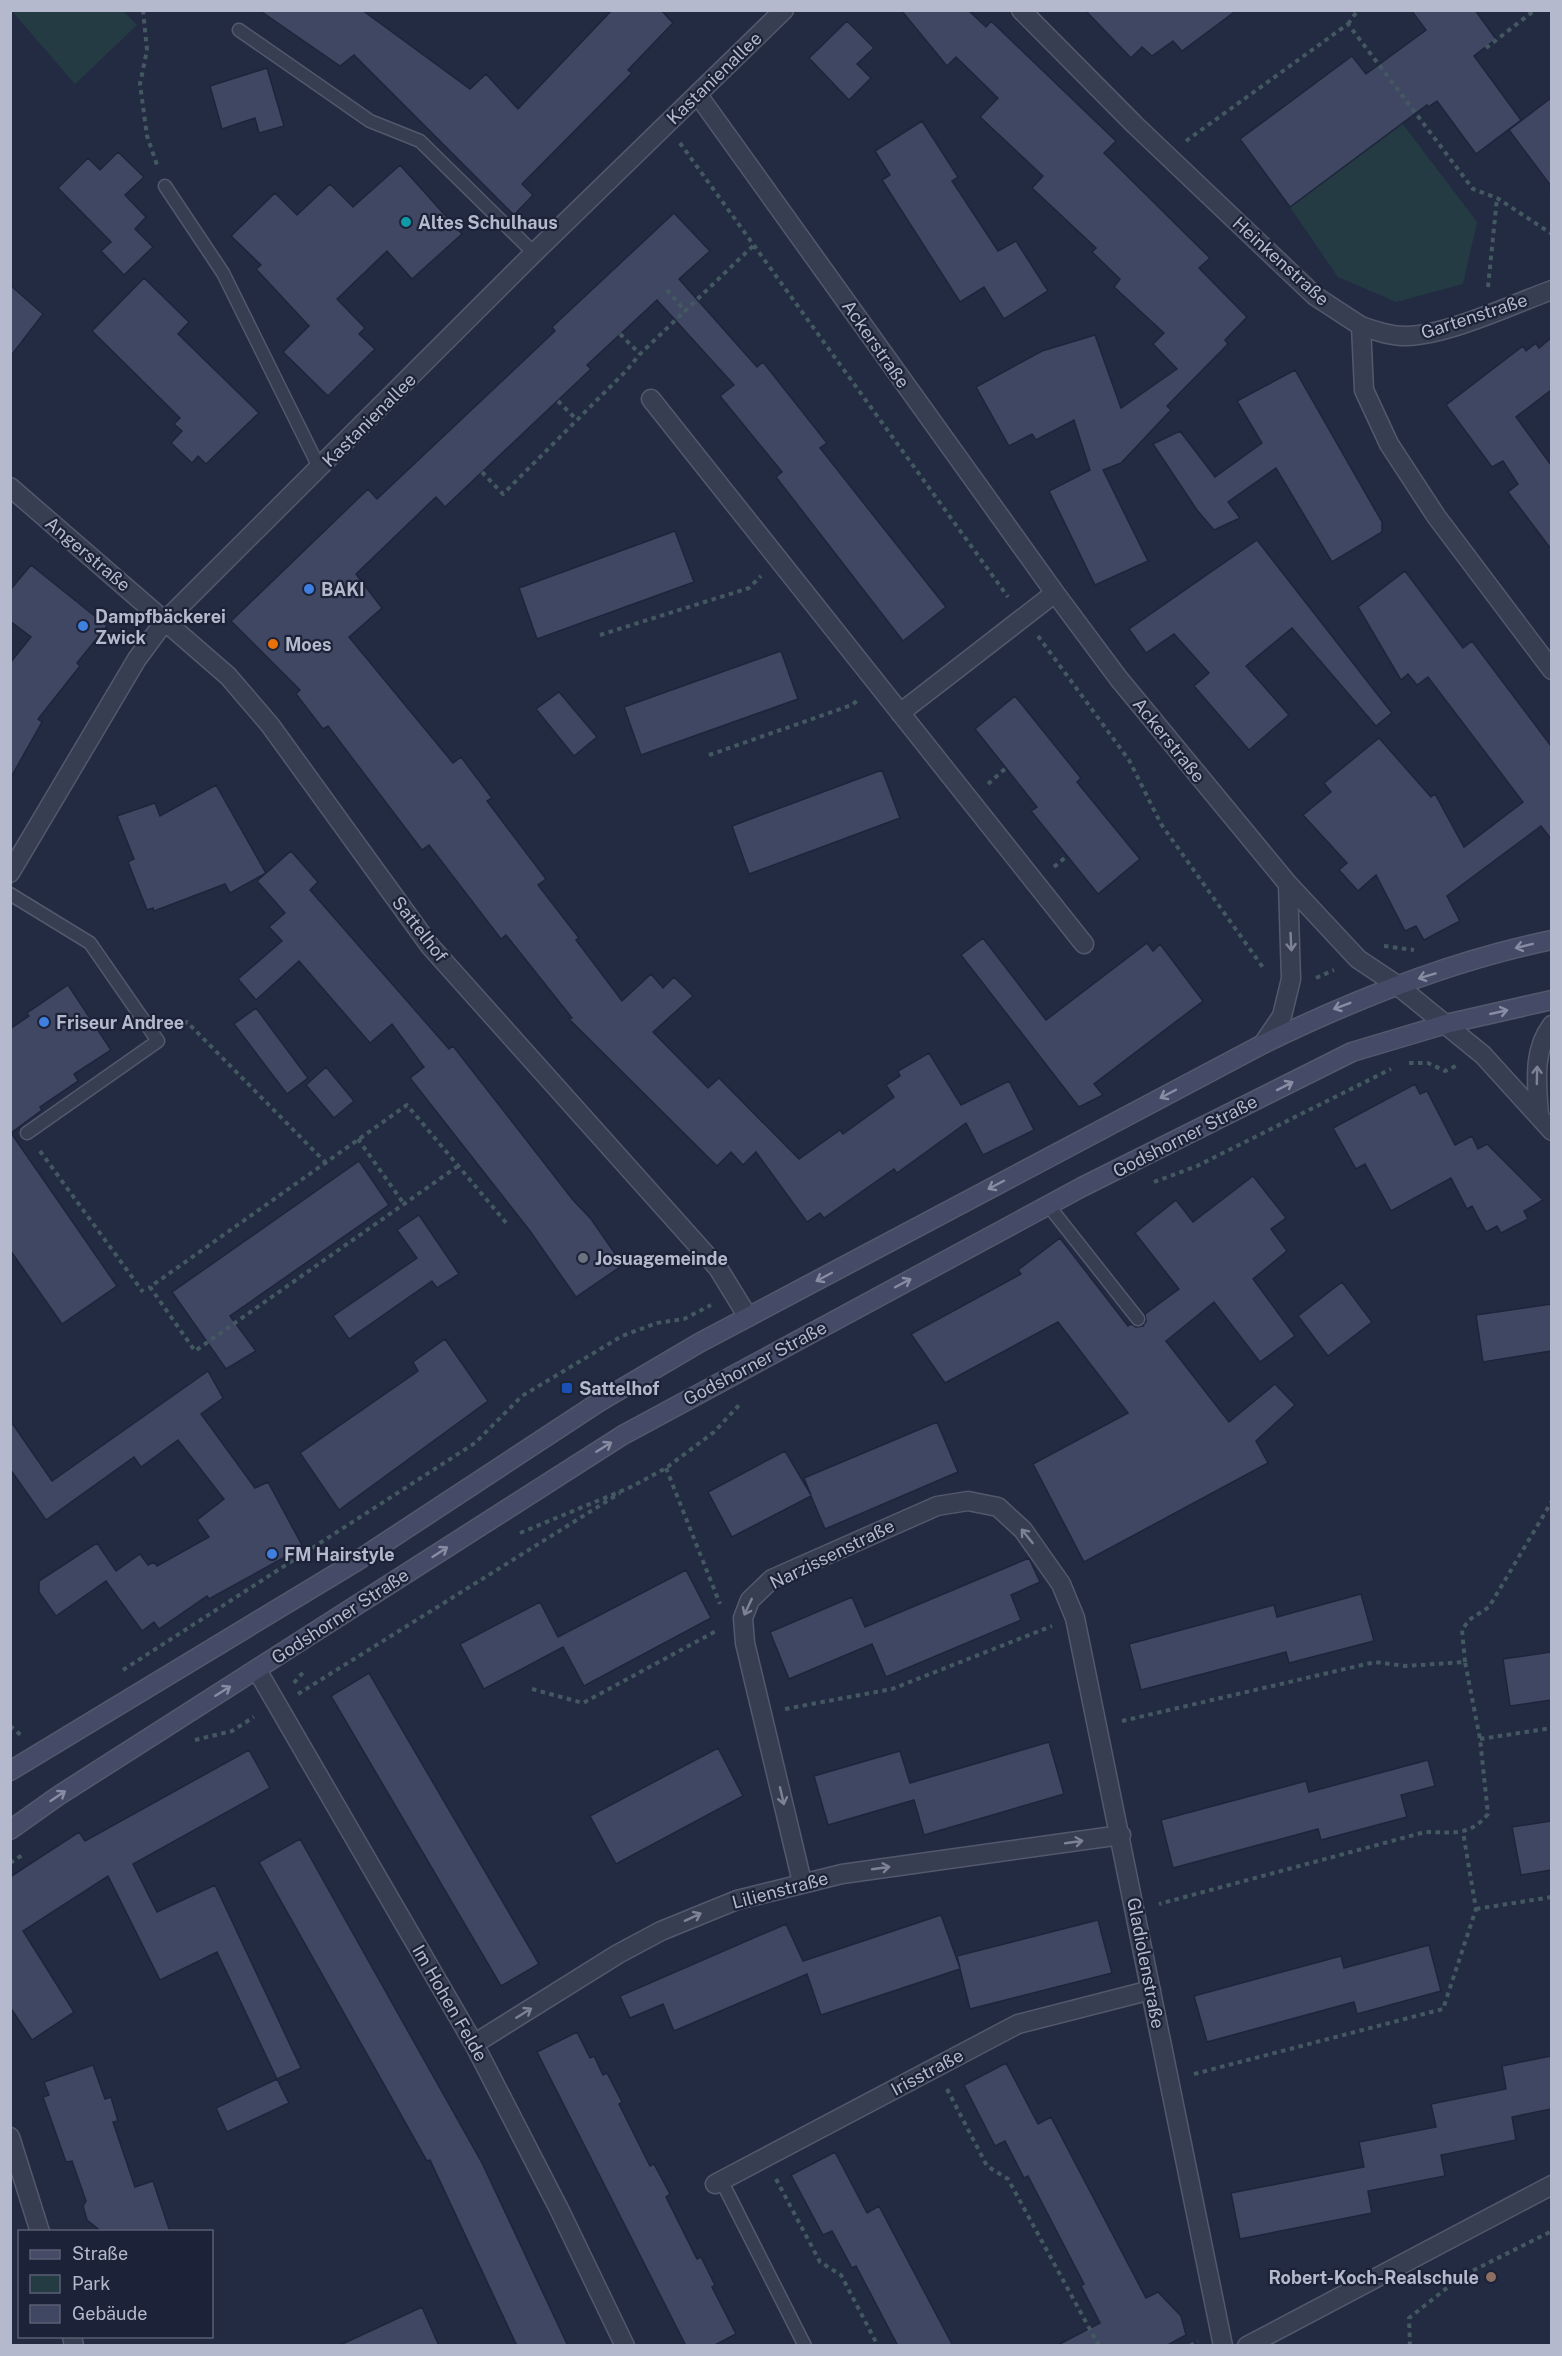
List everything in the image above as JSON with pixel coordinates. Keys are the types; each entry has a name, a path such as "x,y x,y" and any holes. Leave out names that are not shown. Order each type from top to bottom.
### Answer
{"main road":[{"name":"Godshorner Straße","path":"10,1772 357,1561 599,1402 748,1317 1263,1044 1332,1010 1520,946 1551,940"},
{"name":"Godshorner Straße","path":"10,1830 58,1796 623,1435 1048,1205 1352,1052 1446,1024 1551,1000"}],"street":[{"name":"Kastanienallee","path":"10,873 137,659 165,621 204,580 320,469 534,253 784,10"},
{"name":"Heinkenstraße","path":"1021,10 1135,125 1316,296 1361,326"},
{"name":"Ackerstraße","path":"698,95 1119,679 1288,884 1358,959 1397,986 1483,1055 1551,1131"},
{"name":"Gartenstraße","path":"1361,326 1389,335 1407,336 1436,331 1551,290"},
{"path":"1361,326 1364,390 1389,444 1436,516 1551,670"},
{"path":"651,399 1084,944"},
{"name":"Angerstraße","path":"10,488 165,621"},
{"path":"900,713 1055,593"},
{"name":"Sattelhof","path":"165,621 228,676 270,725 430,946 718,1268 748,1317"},
{"path":"1263,1044 1282,1016 1291,979 1288,884"},
{"path":"1539,1116 1536,1070 1544,1035 1551,1025"},
{"name":"Narzissenstraße","path":"743,1618 750,1600 772,1579 937,1506 968,1502 998,1507 1023,1530 1061,1584"},
{"name":"Gladiolenstraße","path":"1061,1584 1075,1617 1223,2346"},
{"path":"743,1618 745,1642 802,1882"},
{"name":"Im Hohen Felde","path":"257,1670 474,2044 560,2209 625,2346"},
{"name":"Lilienstraße","path":"474,2044 595,1968 661,1932 737,1900 802,1882 842,1874 1121,1835"},
{"name":"Irisstraße","path":"718,2182 1018,2024 1151,1990"},
{"path":"10,2137 39,2230"},
{"path":"1247,2346 1551,2185"}],"lane":[{"path":"239,30 370,121 420,141 534,253"},
{"path":"165,186 223,273 320,469"},
{"path":"10,894 90,944 158,1041 27,1133"},
{"path":"1048,1205 1138,1319"},
{"path":"718,2182 805,2346"}],"path":[{"path":"142,10 147,50 140,84 147,136 165,186"},
{"path":"1168,154 1348,24 1358,10"},
{"path":"1486,48 1535,10"},
{"path":"1348,24 1473,189 1497,198 1551,234"},
{"path":"667,125 1129,760 1161,824 1254,952 1266,975"},
{"path":"1486,315 1497,198"},
{"path":"482,472 503,494 640,354 754,245"},
{"path":"667,290 686,312"},
{"path":"620,334 640,354"},
{"path":"558,401 577,420"},
{"path":"600,635 748,588 779,559"},
{"path":"709,755 852,705 877,684"},
{"path":"158,1041 187,1022 326,1163"},
{"path":"1406,1063 1428,1063 1445,1071 1483,1055"},
{"path":"1143,1186 1197,1166 1396,1067"},
{"path":"458,1166 195,1351 150,1287 406,1105 458,1166 508,1225"},
{"path":"27,1133 143,1292"},
{"path":"358,1139 404,1204"},
{"path":"193,1741 232,1731 276,1704 306,1691 631,1487 666,1468 714,1432 747,1398"},
{"path":"666,1468 717,1595"},
{"path":"1135,1910 1425,1832 1463,1832 1478,1826 1488,1814 1480,1739 1465,1662 1462,1630 1469,1620 1489,1607 1551,1502"},
{"path":"763,1713 892,1689 1075,1617"},
{"path":"532,1689 584,1704 743,1618"},
{"path":"1098,1727 1375,1662 1406,1666 1465,1662"},
{"path":"10,1726 23,1737"},
{"path":"1480,1739 1551,1728"},
{"path":"1170,2080 1443,2010 1476,1910 1463,1832"},
{"path":"1476,1910 1551,1897"},
{"path":"936,2067 987,2166 1008,2180 1099,2346"},
{"path":"765,2157 820,2262 841,2275 878,2346"},
{"path":"1410,2346 1409,2318 1462,2276 1551,2231"}],"green space":[{"path":"11,10 123,11 137,25 75,84"},
{"path":"1402,123 1477,222 1463,284 1396,302 1338,277 1290,207"}],"building":[{"path":"259,10 362,10 470,89 486,74 518,109 612,10 661,10 673,23 628,70 632,73 522,184 533,195 514,215 354,55 340,66"},
{"path":"901,10 968,10 986,27 991,21 1116,141 1104,153 1210,258 1199,268 1247,317 1225,340 1228,344 1167,406 1171,410 1121,463 1103,470 1148,561 1095,585 1049,491 1090,470 1074,420 1036,440 1032,434 1009,446 976,387 1042,351 1095,335 1121,408 1177,369 1153,344 1164,333 1114,287 1120,279 1092,252 1096,248 1032,188 1043,176 980,117 998,98 956,57 947,66"},
{"path":"1085,10 1237,10 1182,51 1173,41 1152,56 1142,47 1131,58"},
{"path":"1411,10 1475,10 1496,39 1474,56 1521,120 1476,154 1437,101 1428,107 1427,105 1290,207 1240,139 1352,56 1366,74 1426,30"},
{"path":"847,21 874,48 857,64 871,78 849,100 809,58"},
{"path":"267,68 284,126 259,133 255,118 222,129 210,86"},
{"path":"1551,98 1551,186 1509,130"},
{"path":"922,121 958,177 952,181 998,251 1016,241 1048,291 1004,319 984,287 960,302 882,180 890,175 875,151"},
{"path":"118,152 144,177 125,195 146,217 135,229 153,247 124,275 101,251 111,242 58,188 88,158 100,170"},
{"path":"400,165 462,234 412,279 387,251 337,299 365,328 359,334 375,349 328,396 283,352 309,326 256,269 261,265 231,236 275,193 297,215 330,184 353,207"},
{"path":"674,213 710,251 679,279 757,367 763,362 827,443 820,448 946,607 903,641 776,477 782,472 720,396 734,385 657,300 587,365 591,369 445,507 436,497 356,574 382,608 349,637 453,763 461,757 492,798 487,801 546,879 538,885 579,938 576,940 622,1001 651,974 663,988 674,977 693,996 653,1032 708,1088 719,1078 799,1159 840,1130 843,1134 894,1097 886,1085 900,1076 898,1071 929,1053 961,1105 1009,1081 1034,1130 983,1155 966,1123 897,1173 894,1169 824,1218 820,1213 807,1222 756,1152 743,1165 731,1152 717,1166 569,1019 572,1018 506,935 501,939 429,845 422,850 328,726 323,729 296,694 300,690 231,621 368,489 377,499 555,331 552,327"},
{"path":"144,278 189,322 178,334 259,413 206,464 198,456 192,463 171,443 182,431 174,424 180,418 92,331"},
{"path":"10,285 43,314 10,357"},
{"path":"1551,338 1551,390 1516,417 1551,465 1551,549 1508,492 1518,484 1503,461 1492,467 1446,405 1523,346 1526,351 1536,343 1539,348"},
{"path":"1295,370 1382,522 1382,532 1332,562 1276,468 1228,502 1240,518 1214,530 1197,510 1153,444 1180,431 1215,477 1262,443 1237,401"},
{"path":"675,531 694,582 537,639 519,588"},
{"path":"1257,540 1392,713 1376,726 1292,628 1246,666 1289,715 1249,750 1194,686 1209,673 1174,634 1146,653 1129,629"},
{"path":"31,565 107,626 77,663 80,666 38,719 42,722 10,779 10,663 31,637 10,621 10,590"},
{"path":"1405,571 1463,648 1472,641 1551,746 1551,839 1541,826 1447,896 1460,921 1424,940 1416,926 1405,931 1376,875 1358,891 1339,870 1347,863 1303,815 1331,792 1324,783 1379,738 1431,797 1435,794 1464,847 1523,802 1428,677 1417,685 1408,674 1401,680 1358,607"},
{"path":"781,651 798,699 641,755 624,707"},
{"path":"559,692 597,737 574,756 536,709"},
{"path":"1015,696 1081,778 1077,782 1140,859 1098,894 1031,811 1037,807 975,729"},
{"path":"882,770 900,818 749,874 732,826"},
{"path":"216,785 266,873 230,893 225,884 154,911 153,908 147,910 128,862 134,859 117,816 155,803 160,816"},
{"path":"291,851 318,882 310,890 449,1049 453,1046 573,1200 591,1219 623,1265 576,1297 530,1231 410,1078 424,1067 392,1024 370,1043 299,961 256,1000 238,979 282,941 269,927 285,913 257,881"},
{"path":"983,938 1046,1020 1147,943 1153,951 1160,944 1203,1001 1094,1084 1103,1095 1079,1107 961,955"},
{"path":"68,985 111,1050 74,1074 78,1081 40,1107 42,1110 11,1133 117,1286 62,1324 10,1250 10,1029 29,1016 27,1013"},
{"path":"256,1008 308,1078 287,1094 234,1024"},
{"path":"326,1067 354,1101 334,1118 306,1085"},
{"path":"1415,1084 1420,1094 1427,1091 1455,1145 1472,1136 1478,1149 1487,1144 1543,1200 1524,1211 1528,1219 1501,1233 1497,1226 1486,1232 1472,1206 1467,1209 1451,1178 1391,1211 1365,1164 1356,1169 1333,1128"},
{"path":"359,1161 389,1205 230,1316 256,1351 226,1369 172,1292"},
{"path":"1253,1176 1286,1218 1271,1229 1287,1251 1253,1279 1295,1336 1260,1362 1214,1302 1166,1341 1229,1422 1275,1384 1295,1405 1256,1441 1268,1463 1084,1562 1033,1464 1128,1413 1058,1322 945,1383 911,1334 1021,1274 1018,1270 1060,1238 1128,1326 1131,1324 1136,1327 1143,1326 1146,1321 1145,1314 1179,1289 1135,1233 1176,1200 1193,1222"},
{"path":"419,1215 459,1274 437,1288 432,1281 349,1339 333,1316 417,1258 397,1230"},
{"path":"1342,1282 1372,1322 1328,1356 1298,1316"},
{"path":"1551,1304 1551,1351 1483,1362 1476,1315"},
{"path":"445,1339 488,1401 339,1510 300,1453 418,1371 413,1362"},
{"path":"208,1371 223,1398 201,1414 255,1488 268,1482 303,1547 209,1599 207,1596 159,1629 154,1622 142,1631 106,1581 56,1616 39,1592 39,1581 97,1543 116,1571 140,1554 148,1565 154,1562 157,1566 209,1537 197,1520 224,1499 178,1440 141,1467 134,1457 46,1520 10,1469 10,1420 52,1481"},
{"path":"937,1422 958,1472 825,1529 811,1496 732,1537 708,1492 785,1451 811,1495 804,1478"},
{"path":"1029,1558 1040,1582 1011,1595 1021,1620 886,1677 872,1644 789,1679 770,1632 852,1597 865,1627"},
{"path":"686,1570 711,1618 584,1686 563,1647 484,1689 460,1644 540,1602 558,1637"},
{"path":"1361,1594 1374,1641 1289,1663 1286,1652 1141,1690 1129,1644 1274,1605 1277,1617"},
{"path":"1551,1652 1551,1700 1510,1706 1503,1659"},
{"path":"369,1673 539,1964 501,1986 331,1696"},
{"path":"1049,1742 1064,1794 924,1835 914,1800 828,1825 814,1776 900,1751 910,1783"},
{"path":"718,1748 743,1796 616,1864 590,1816"},
{"path":"249,1750 270,1788 133,1864 157,1912 215,1885 301,2068 277,2079 217,1952 160,1980 108,1876 23,1931 74,2012 32,2040 10,2007 10,1877 79,1832 85,1841"},
{"path":"1428,1760 1435,1786 1401,1795 1407,1817 1321,1840 1318,1829 1173,1868 1161,1820 1306,1781 1309,1792"},
{"path":"1551,1821 1551,1870 1521,1875 1512,1827"},
{"path":"300,1839 482,2163 568,2346 517,2346 430,2160 427,2161 259,1862"},
{"path":"941,1915 960,1968 957,1956 1098,1920 1112,1973 970,2009 960,1969 821,2015 807,1974 674,2031 663,2004 630,2018 620,1996 786,1924 803,1961"},
{"path":"1429,1945 1441,1991 1357,2014 1354,2002 1207,2042 1194,1996 1341,1956 1344,1968"},
{"path":"577,2032 590,2058 594,2056 603,2075 607,2073 622,2102 619,2104 650,2166 654,2164 670,2194 666,2197 697,2259 701,2257 715,2285 712,2287 736,2334 713,2346 686,2346 537,2052"},
{"path":"1551,2056 1551,2109 1512,2117 1516,2140 1441,2155 1445,2176 1368,2191 1372,2213 1240,2239 1231,2193 1364,2167 1359,2142 1436,2127 1431,2104 1506,2089 1502,2066"},
{"path":"1006,2063 1038,2124 1051,2117 1146,2298 1158,2292 1181,2316 1186,2335 1166,2346 1056,2346 1100,2323 1081,2286 1084,2284 1028,2176 1024,2178 1005,2141 995,2146 964,2085"},
{"path":"93,2065 105,2099 111,2097 118,2121 113,2122 135,2187 153,2181 169,2230 100,2230 87,2220 83,2206 86,2201 72,2161 66,2162 43,2097 49,2095 44,2082"},
{"path":"277,2079 289,2103 227,2132 216,2108"},
{"path":"835,2152 867,2213 879,2206 953,2346 898,2346 856,2266 852,2268 832,2231 823,2235 791,2175"},
{"path":"422,2307 439,2346 338,2346"}],"place":[{"name":"Altes Schulhaus","path":"406,222"},
{"name":"BAKI","path":"309,589"},
{"name":"Dampfbäckerei Zwick","path":"83,626"},
{"name":"Moes","path":"273,644"},
{"name":"Friseur Andree","path":"44,1022"},
{"name":"Josuagemeinde","path":"583,1258"},
{"name":"Sattelhof","path":"567,1388"},
{"name":"FM Hairstyle","path":"272,1554"},
{"name":"Robert-Koch-Realschule","path":"1491,2277"}]}
